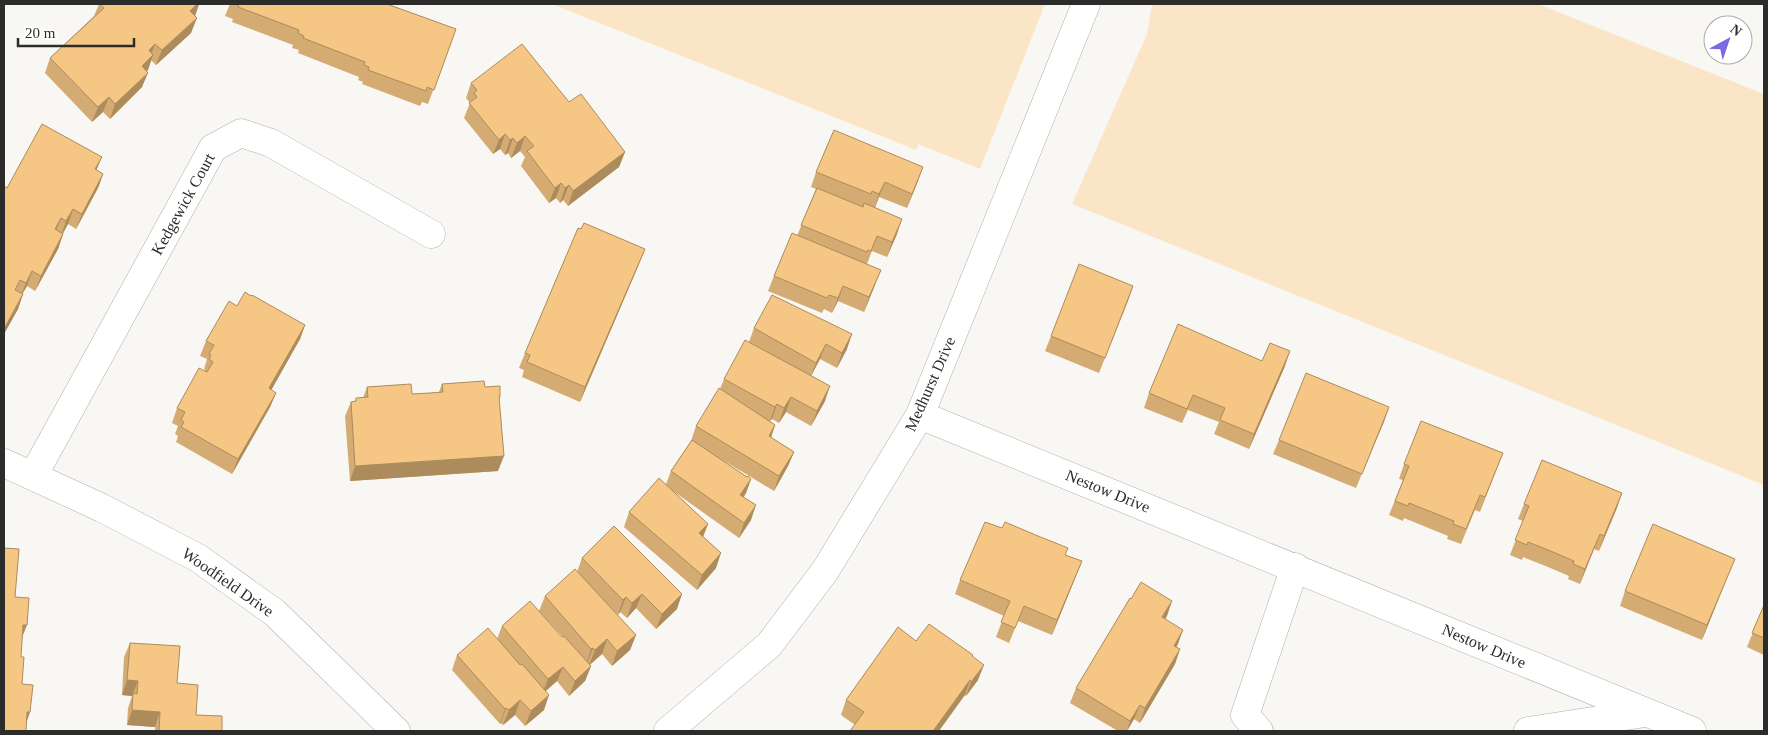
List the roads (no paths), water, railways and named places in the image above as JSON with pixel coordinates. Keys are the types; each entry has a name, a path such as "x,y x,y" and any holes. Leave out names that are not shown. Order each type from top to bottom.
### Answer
{"street":[{"name":"Medhurst Drive","path":"668,731 769,645 825,570 920,415 1086,4"},
{"name":"Kedgewick Court","path":"33,476 213,148 241,133 271,143 431,234"},
{"name":"Nestow Drive","path":"920,415 1692,731"},
{"name":"Woodfield Drive","path":"4,463 102,508 198,558 275,613 396,731"},
{"path":"1259,731 1245,715 1295,567"},
{"name":"Nestow Drive","path":"1528,731 1645,713"}]}
